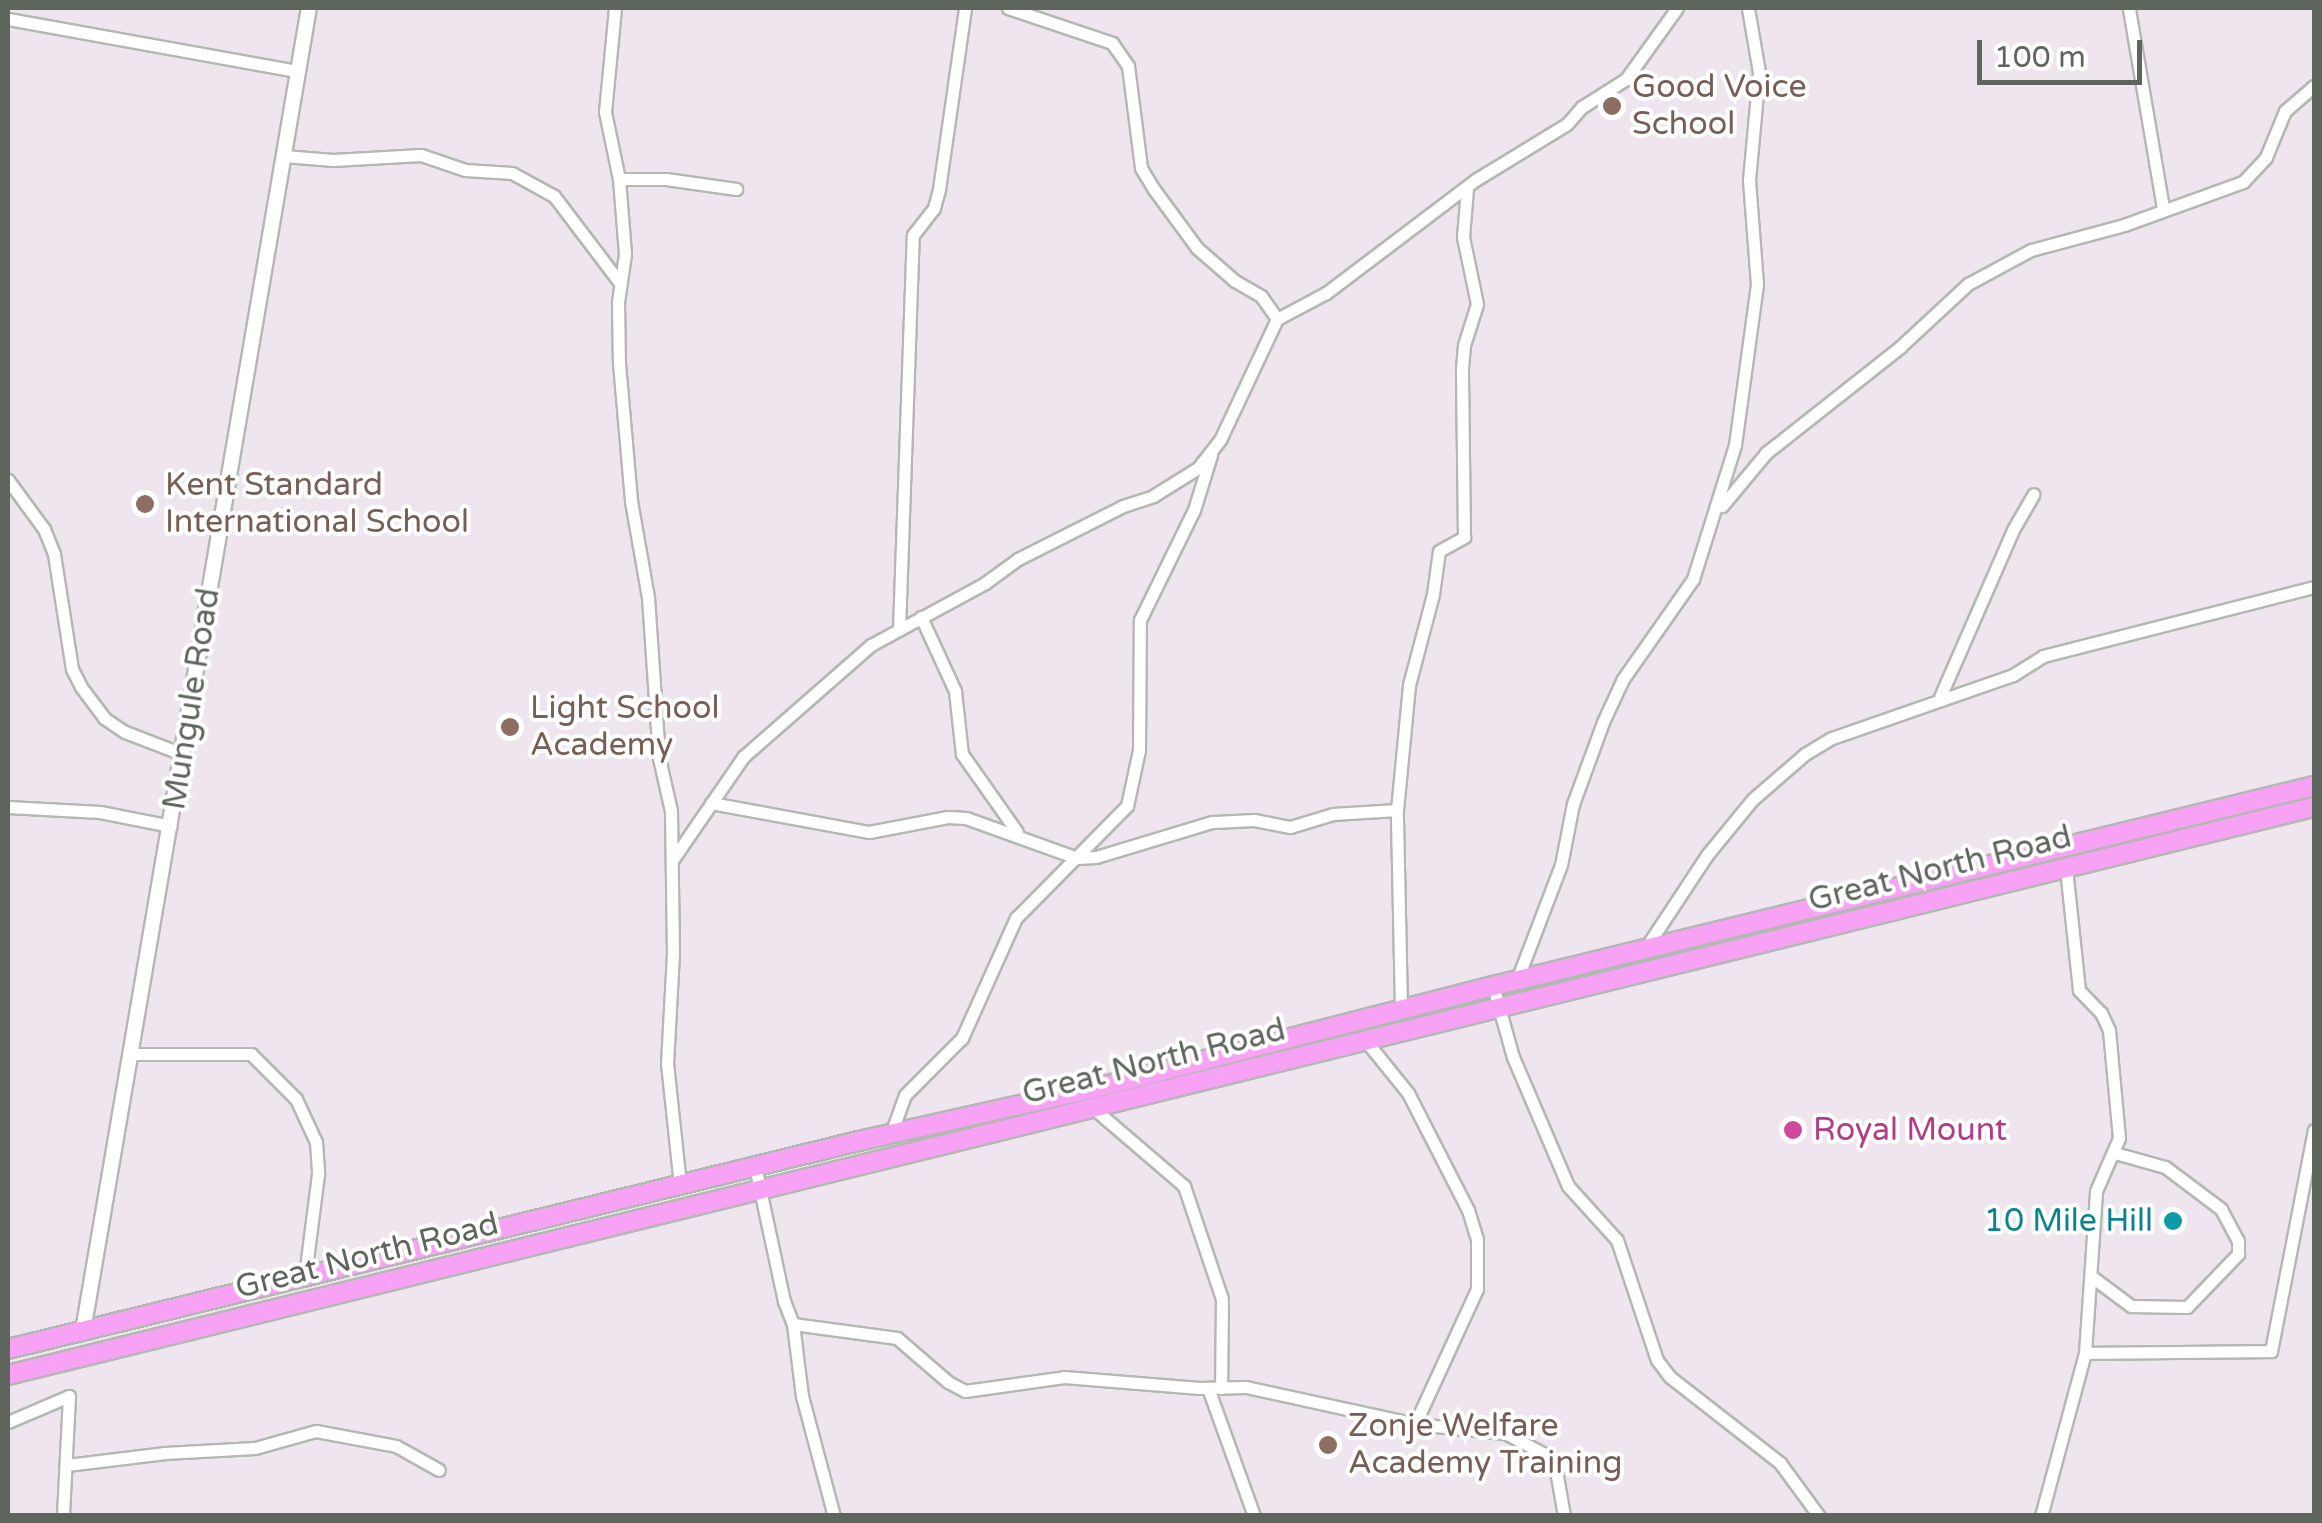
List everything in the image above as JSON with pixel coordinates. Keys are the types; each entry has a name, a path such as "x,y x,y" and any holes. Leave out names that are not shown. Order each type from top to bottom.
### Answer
{"highway":[{"name":"Great North Road","path":"8,1349 680,1184 1092,1089 1645,948 2314,786"},
{"name":"Great North Road","path":"8,1376 2314,807"}],"street":[{"name":"Mungule Road","path":"83,1331 309,8"},
{"path":"614,8 606,112 619,179 625,254 620,283 619,363 631,501 648,596 659,758 671,811 667,1064 680,1184"},
{"path":"899,630 913,235 934,208 940,189 965,8"},
{"path":"1008,8 1112,43 1128,66 1140,168 1197,248 1235,282 1261,296 1277,318"},
{"path":"890,1134 906,1095 962,1038 1016,918 1117,820 1131,794 1139,750 1140,620 1194,510 1212,455 1251,382 1260,351 1277,318 1326,293 1467,188 1626,79 1676,8"},
{"path":"1517,980 1561,865 1573,804 1603,722 1623,679 1693,578 1718,511 1742,409 1757,284 1749,180 1759,72 1748,8"},
{"path":"2129,10 2164,208"},
{"path":"8,20 298,71"},
{"path":"1718,511 1766,453 1900,347 1968,284 2032,250 2098,233 2210,195 2256,172 2284,110 2314,86"},
{"path":"284,156 332,160 421,156 465,170 512,173 554,196 620,283"},
{"path":"619,179 666,179 736,189"},
{"path":"1401,1009 1397,810 1409,685 1433,594 1436,559 1444,546 1464,537 1462,368 1476,304 1463,236 1467,188"},
{"path":"673,858 766,732 817,695 871,645 1018,559 1176,484 1212,455"},
{"path":"8,480 44,528 54,554 72,669 82,687 114,725 182,754"},
{"path":"1940,697 2014,528 2034,494"},
{"path":"1645,948 1708,855 1780,774 1832,738 1940,697 2013,675 2043,656 2314,587"},
{"path":"921,618 955,691 962,754 1018,834"},
{"path":"711,803 869,832 948,817 1018,834 1077,858 1096,857 1212,822 1254,820 1290,827 1333,814 1397,810"},
{"path":"8,807 100,812 171,826"},
{"path":"2041,1516 2085,1354 2096,1191 2119,1138 2109,1030 2101,1013 2078,990 2066,868"},
{"path":"1493,986 1513,1057 1568,1186 1608,1228 1624,1256 1657,1360 1670,1377 1780,1463 1819,1516"},
{"path":"1366,1041 1408,1093 1468,1210 1477,1239 1477,1289 1415,1424"},
{"path":"132,1054 251,1054 296,1098 316,1142 318,1174 305,1276"},
{"path":"1093,1108 1184,1186 1222,1299 1214,1388 1254,1516"},
{"path":"2085,1354 2271,1351 2314,1130"},
{"path":"2092,1277 2137,1308 2187,1307 2238,1254 2238,1241 2221,1209 2165,1167 2114,1153"},
{"path":"756,1166 784,1301 794,1324 802,1396 834,1516"},
{"path":"2298,1217 2314,1214"},
{"path":"794,1324 897,1338 948,1382 965,1391 1064,1376 1274,1390 1415,1424 1505,1434 1550,1454 1564,1516"},
{"path":"8,1422 68,1396 63,1516"},
{"path":"66,1466 165,1453 255,1448 316,1431 396,1446 439,1470"}],"place":[{"name":"Good Voice School","path":"1612,106"},
{"name":"Kent Standard International School","path":"145,504"},
{"name":"Light School Academy","path":"510,727"},
{"name":"Royal Mount","path":"1793,1130"},
{"name":"10 Mile Hill","path":"2173,1221"},
{"name":"Zonje Welfare Academy Training","path":"1328,1445"}]}
